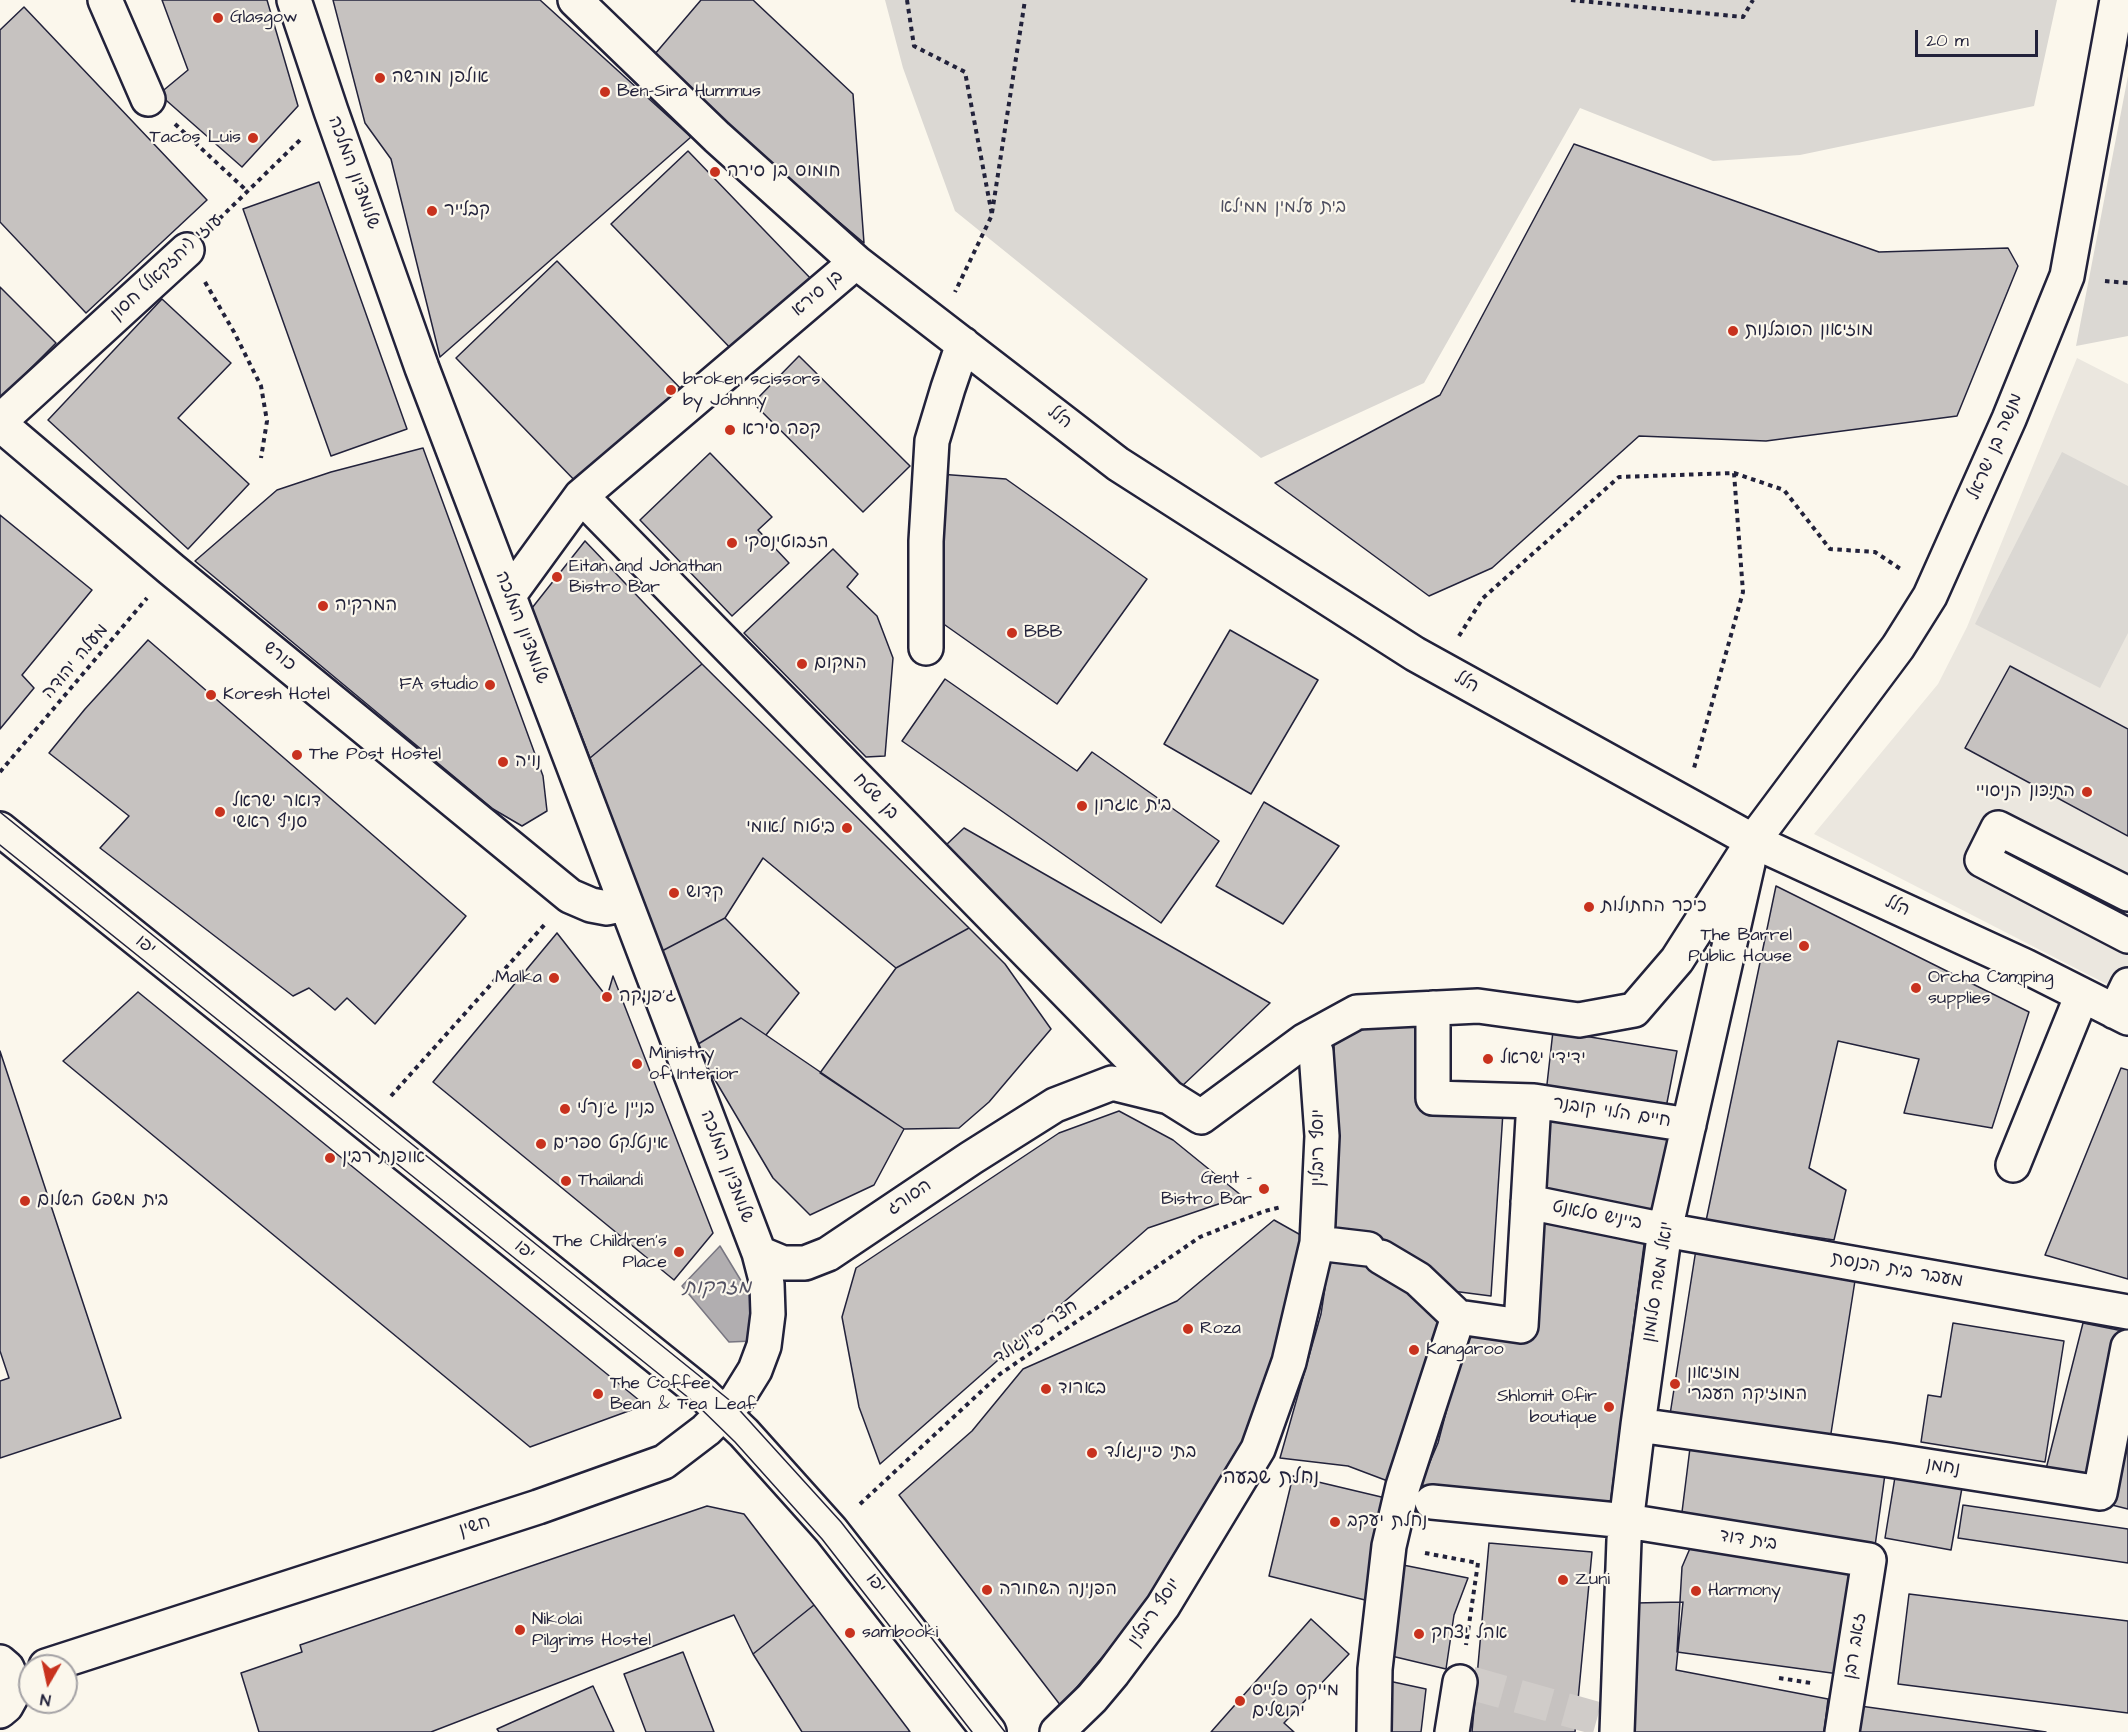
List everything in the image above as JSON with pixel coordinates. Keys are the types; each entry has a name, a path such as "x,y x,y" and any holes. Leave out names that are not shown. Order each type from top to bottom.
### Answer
{"street":[{"path":"105,0 148,99"},
{"name":"שלומציון המלכה","path":"294,0 422,368 759,1253"},
{"name":"בן סירא","path":"509,595 581,496 856,262 717,137 575,0"},
{"name":"מנשה בן ישראל","path":"1753,841 1898,647 1930,596 2009,418 2067,276 2116,0"},
{"name":"עוזי (יחזקאל) חסון","path":"0,423 187,250"},
{"name":"הלל","path":"856,262 1118,464 1415,654 1753,841 2025,966 2082,995 2124,1005"},
{"path":"926,648 926,541 932,441 951,335"},
{"name":"כורש","path":"0,423 171,569 570,896 591,905 607,908 626,904"},
{"name":"בן שטח","path":"581,496 1169,1097"},
{"path":"2128,894 1998,828 1982,860 2128,936"},
{"name":"יפו","path":"0,829 703,1394 744,1433 831,1530 989,1732"},
{"path":"1169,1097 1201,1117 1304,1041 1357,1012 1478,1006 1579,1020 1634,1010 1677,960 1753,841"},
{"name":"יואל משה סלומון","path":"1617,1732 1627,1521 1665,1230 1753,841"},
{"path":"2013,1165 2082,995"},
{"name":"חיים הלוי קובנר","path":"1434,1008 1433,1098 1534,1101 1689,1125"},
{"name":"יוסף ריבלין","path":"1057,1732 1092,1698 1157,1614 1258,1449 1289,1362 1317,1243 1321,1124 1316,1052 1304,1041"},
{"name":"הסורג","path":"759,1253 783,1263 805,1263 828,1254 1055,1105 1112,1083 1169,1097"},
{"path":"1317,1243 1374,1253 1418,1279 1458,1317 1521,1326 1534,1101"},
{"name":"בייניש סלאנט","path":"1528,1202 1665,1230"},
{"name":"מעבר בית הכנסת","path":"1665,1230 2128,1312"},
{"name":"חשין","path":"78,1656 538,1507 663,1462 706,1430 737,1399 755,1370 764,1346 768,1314 767,1284 759,1253"},
{"path":"1374,1732 1375,1669 1389,1546 1403,1486 1458,1317"},
{"name":"נחמן","path":"1638,1425 1889,1460 2100,1493 2128,1347"},
{"name":"בית דוד","path":"1432,1502 1627,1521 1869,1560"},
{"name":"זאב רבן","path":"1842,1732 1869,1560"},
{"path":"0,1711 11,1697 14,1670"},
{"path":"1452,1732 1460,1682"}],"path":[{"path":"907,0 914,46 965,72 992,215"},
{"path":"951,335 992,215 1025,0"},
{"path":"1571,0 1743,17 1753,0"},
{"path":"148,99 247,191"},
{"name":"עוזי (יחזקאל) חסון","path":"187,250 331,111"},
{"path":"187,250 234,332 261,386 267,422 261,458"},
{"path":"1439,668 1483,597 1619,477 1734,473 1784,490 1830,549 1875,552 1903,570"},
{"path":"1685,803 1743,592 1734,473"},
{"name":"מעלה יהודה","path":"0,772 171,569"},
{"path":"366,1124 570,896"},
{"name":"חצר פיינגולד","path":"831,1530 1000,1374 1200,1237 1265,1211 1287,1205"},
{"path":"1389,1546 1478,1563 1460,1682"}],"shaded area":[{"path":"2077,358 2128,384 2128,995 1814,834 1938,684 1967,627"}],"green space":[{"name":"בית עלמין ממילא","path":"885,0 2057,0 2034,106 1800,155 1713,161 1580,108 1424,383 1261,458 955,211 903,68"},
{"path":"2128,76 2128,336 2076,346"},
{"path":"2062,452 2128,486 2128,633 2100,688 1975,624"}],"water":[{"name":"מזרקות","path":"720,1246 777,1340 729,1342 682,1286"}],"building":[{"path":"162,0 267,0 298,106 242,167 159,94 188,70"},
{"path":"333,0 540,0 691,137 440,357 391,159 365,123"},
{"path":"701,0 753,0 853,94 864,243 649,61"},
{"path":"24,7 207,200 86,313 0,222 0,30"},
{"name":"מוזיאון הסובלנות","path":"1574,144 1879,252 2008,248 2018,266 1957,416 1766,441 1639,436 1492,568 1429,596 1275,483 1440,395"},
{"path":"688,151 814,282 737,355 611,224"},
{"path":"319,182 407,429 331,456 243,209"},
{"path":"557,261 683,391 582,488 456,358"},
{"path":"0,287 56,343 0,399"},
{"path":"162,299 231,363 178,418 249,484 188,549 48,420"},
{"path":"799,356 910,466 863,512 753,403"},
{"path":"423,448 543,776 547,811 522,826 493,809 195,561 277,490 331,472"},
{"path":"710,453 772,517 758,530 789,563 732,616 640,520"},
{"path":"939,474 1006,479 1147,579 1057,704 928,613"},
{"path":"0,515 92,590 22,675 34,688 0,729"},
{"path":"585,541 702,664 590,758 532,608"},
{"path":"833,549 858,574 847,587 877,616 893,658 885,756 866,757 744,633"},
{"path":"1230,630 1318,680 1251,794 1164,744"},
{"path":"148,640 466,916 375,1024 347,998 335,1010 309,988 293,996 100,848 129,816 49,753 85,709"},
{"path":"702,664 969,928 896,968 763,858 725,918 660,952 590,758"},
{"name":"התיכון הניסויי","path":"2010,666 2128,729 2128,836 1965,748"},
{"name":"בית אגרון","path":"945,679 1077,771 1092,752 1219,841 1161,923 902,741"},
{"path":"1264,802 1339,846 1283,924 1216,886"},
{"path":"964,828 1270,1003 1181,1087 946,845"},
{"path":"1776,886 2029,1012 1992,1128 1904,1113 1919,1059 1838,1041 1809,1168 1846,1190 1834,1240 1706,1221"},
{"path":"725,918 799,993 766,1035 741,1018 695,1046 660,952"},
{"path":"969,928 1005,964 1051,1029 989,1102 959,1128 904,1129 820,1073 896,968"},
{"name":"בניין ג'נרלי","path":"557,933 607,997 613,976 713,1233 674,1280 433,1082"},
{"path":"138,992 645,1405 530,1447 63,1061"},
{"path":"741,1018 904,1129 874,1185 810,1215 773,1178 695,1046"},
{"path":"1427,1022 1427,1108 1503,1112 1491,1296 1452,1291 1393,1483 1348,1466 1280,1458 1321,1314 1325,1288 1335,1205 1334,1039 1374,1026"},
{"path":"1553,1031 1677,1051 1665,1113 1546,1093"},
{"name":"בית משפט השלום","path":"0,1051 121,1418 0,1458 0,1381 9,1378 0,1351"},
{"path":"2121,1068 2128,1070 2128,1279 2045,1255"},
{"path":"1119,1111 1173,1140 1242,1196 1148,1228 880,1464 859,1407 842,1317 856,1268 1059,1133"},
{"path":"1544,1115 1669,1132 1652,1221 1539,1197"},
{"path":"1543,1218 1645,1237 1610,1505 1420,1485 1438,1443 1467,1332 1531,1338"},
{"name":"בתי פיינגולד","path":"1274,1220 1306,1238 1273,1366 1228,1476 1131,1623 1061,1706 899,1495 972,1431 1023,1369 1177,1301"},
{"path":"1697,1243 1857,1268 1829,1446 1669,1421"},
{"path":"1953,1323 2064,1341 2045,1462 1921,1442 1928,1395 1941,1397"},
{"path":"2083,1323 2123,1331 2093,1480 2045,1473"},
{"path":"2128,1413 2128,1509 2108,1504"},
{"path":"1691,1440 1886,1467 1875,1546 1681,1520"},
{"path":"1896,1471 1963,1482 1951,1550 1885,1538"},
{"name":"נחלת יעקב","path":"1293,1476 1394,1500 1369,1601 1269,1576"},
{"path":"1963,1505 2128,1529 2128,1563 1958,1538"},
{"name":"Nikolai Pilgrims Hostel","path":"707,1506 744,1514 814,1605 753,1654 734,1615 431,1732 259,1732 241,1673 302,1652 300,1645"},
{"path":"1489,1543 1592,1552 1575,1732 1472,1732"},
{"path":"1691,1546 1852,1568 1839,1674 1677,1652 1682,1567"},
{"name":"אהל יצחק","path":"1403,1565 1468,1578 1454,1615 1446,1669 1383,1654"},
{"path":"1909,1594 2128,1621 2128,1713 1898,1684"},
{"path":"1683,1602 1676,1670 1828,1699 1824,1732 1632,1732 1635,1603"},
{"path":"814,1605 910,1732 802,1732 753,1654"},
{"path":"1311,1619 1349,1654 1284,1723 1294,1732 1211,1732"},
{"path":"683,1652 714,1732 646,1732 624,1674"},
{"path":"1384,1680 1426,1689 1421,1732 1385,1732"},
{"path":"593,1686 614,1732 499,1732 497,1729"},
{"path":"1853,1705 2046,1732 1849,1732"}],"tunnel":[{"path":"1471,1683 1617,1724"}],"tram line":[{"path":"0,812 733,1403 841,1522 1005,1732"},
{"path":"0,845 695,1403 735,1442 822,1539 972,1732"}],"place":[{"name":"Glasgow","path":"218,18"},
{"name":"אולפן מורשה","path":"380,78"},
{"name":"Ben-Sira Hummus","path":"605,92"},
{"name":"Tacos Luis","path":"253,138"},
{"name":"חומוס בן סירה","path":"715,172"},
{"name":"קבלייר","path":"432,211"},
{"name":"מוזיאון הסובלנות","path":"1733,331"},
{"name":"broken scissors by Johnny","path":"671,390"},
{"name":"קפה סירא","path":"730,430"},
{"name":"הזבוטינסקי","path":"732,543"},
{"name":"Eitan and Jonathan Bistro Bar","path":"557,577"},
{"name":"המרקיה","path":"323,606"},
{"name":"BBB","path":"1012,633"},
{"name":"המקום","path":"802,664"},
{"name":"FA studio","path":"490,685"},
{"name":"Koresh Hotel","path":"211,695"},
{"name":"The Post Hostel","path":"297,755"},
{"name":"נויה","path":"503,762"},
{"name":"התיכון הניסויי","path":"2087,792"},
{"name":"בית אגרון","path":"1082,806"},
{"name":"דואר ישראל סניף ראשי","path":"220,812"},
{"name":"ביטוח לאומי","path":"847,828"},
{"name":"קדוש","path":"674,893"},
{"name":"כיכר החתולות","path":"1589,907"},
{"name":"The Barrel Public House","path":"1804,946"},
{"name":"Malka","path":"554,978"},
{"name":"Orcha Camping supplies","path":"1916,988"},
{"name":"ג'פניקה","path":"607,997"},
{"name":"ידידי ישראל","path":"1488,1059"},
{"name":"Ministry of Interior","path":"637,1064"},
{"name":"בניין ג'נרלי","path":"565,1109"},
{"name":"אינטלקט ספרים","path":"541,1144"},
{"name":"אופנת רבין","path":"330,1158"},
{"name":"Thailandi","path":"566,1181"},
{"name":"Gent - Bistro Bar","path":"1264,1189"},
{"name":"בית משפט השלום","path":"25,1201"},
{"name":"The Children's Place","path":"679,1252"},
{"name":"Roza","path":"1188,1329"},
{"name":"Kangaroo","path":"1414,1350"},
{"name":"מוזיאון המוזיקה העברי","path":"1675,1384"},
{"name":"בארוד","path":"1046,1389"},
{"name":"The Coffee Bean & Tea Leaf","path":"598,1394"},
{"name":"Shlomit Ofir boutique","path":"1609,1407"},
{"name":"בתי פיינגולד","path":"1092,1453"},
{"name":"נחלת יעקב","path":"1335,1522"},
{"name":"Zuni","path":"1563,1580"},
{"name":"הפנינה השחורה","path":"987,1590"},
{"name":"Harmony","path":"1696,1591"},
{"name":"Nikolai Pilgrims Hostel","path":"520,1630"},
{"name":"sambooki","path":"850,1633"},
{"name":"אהל יצחק","path":"1419,1634"},
{"name":"מייקס פלייס ירושלים","path":"1240,1701"}],"district":[{"name":"נחלת שבעה","path":"1271,1479"}]}
